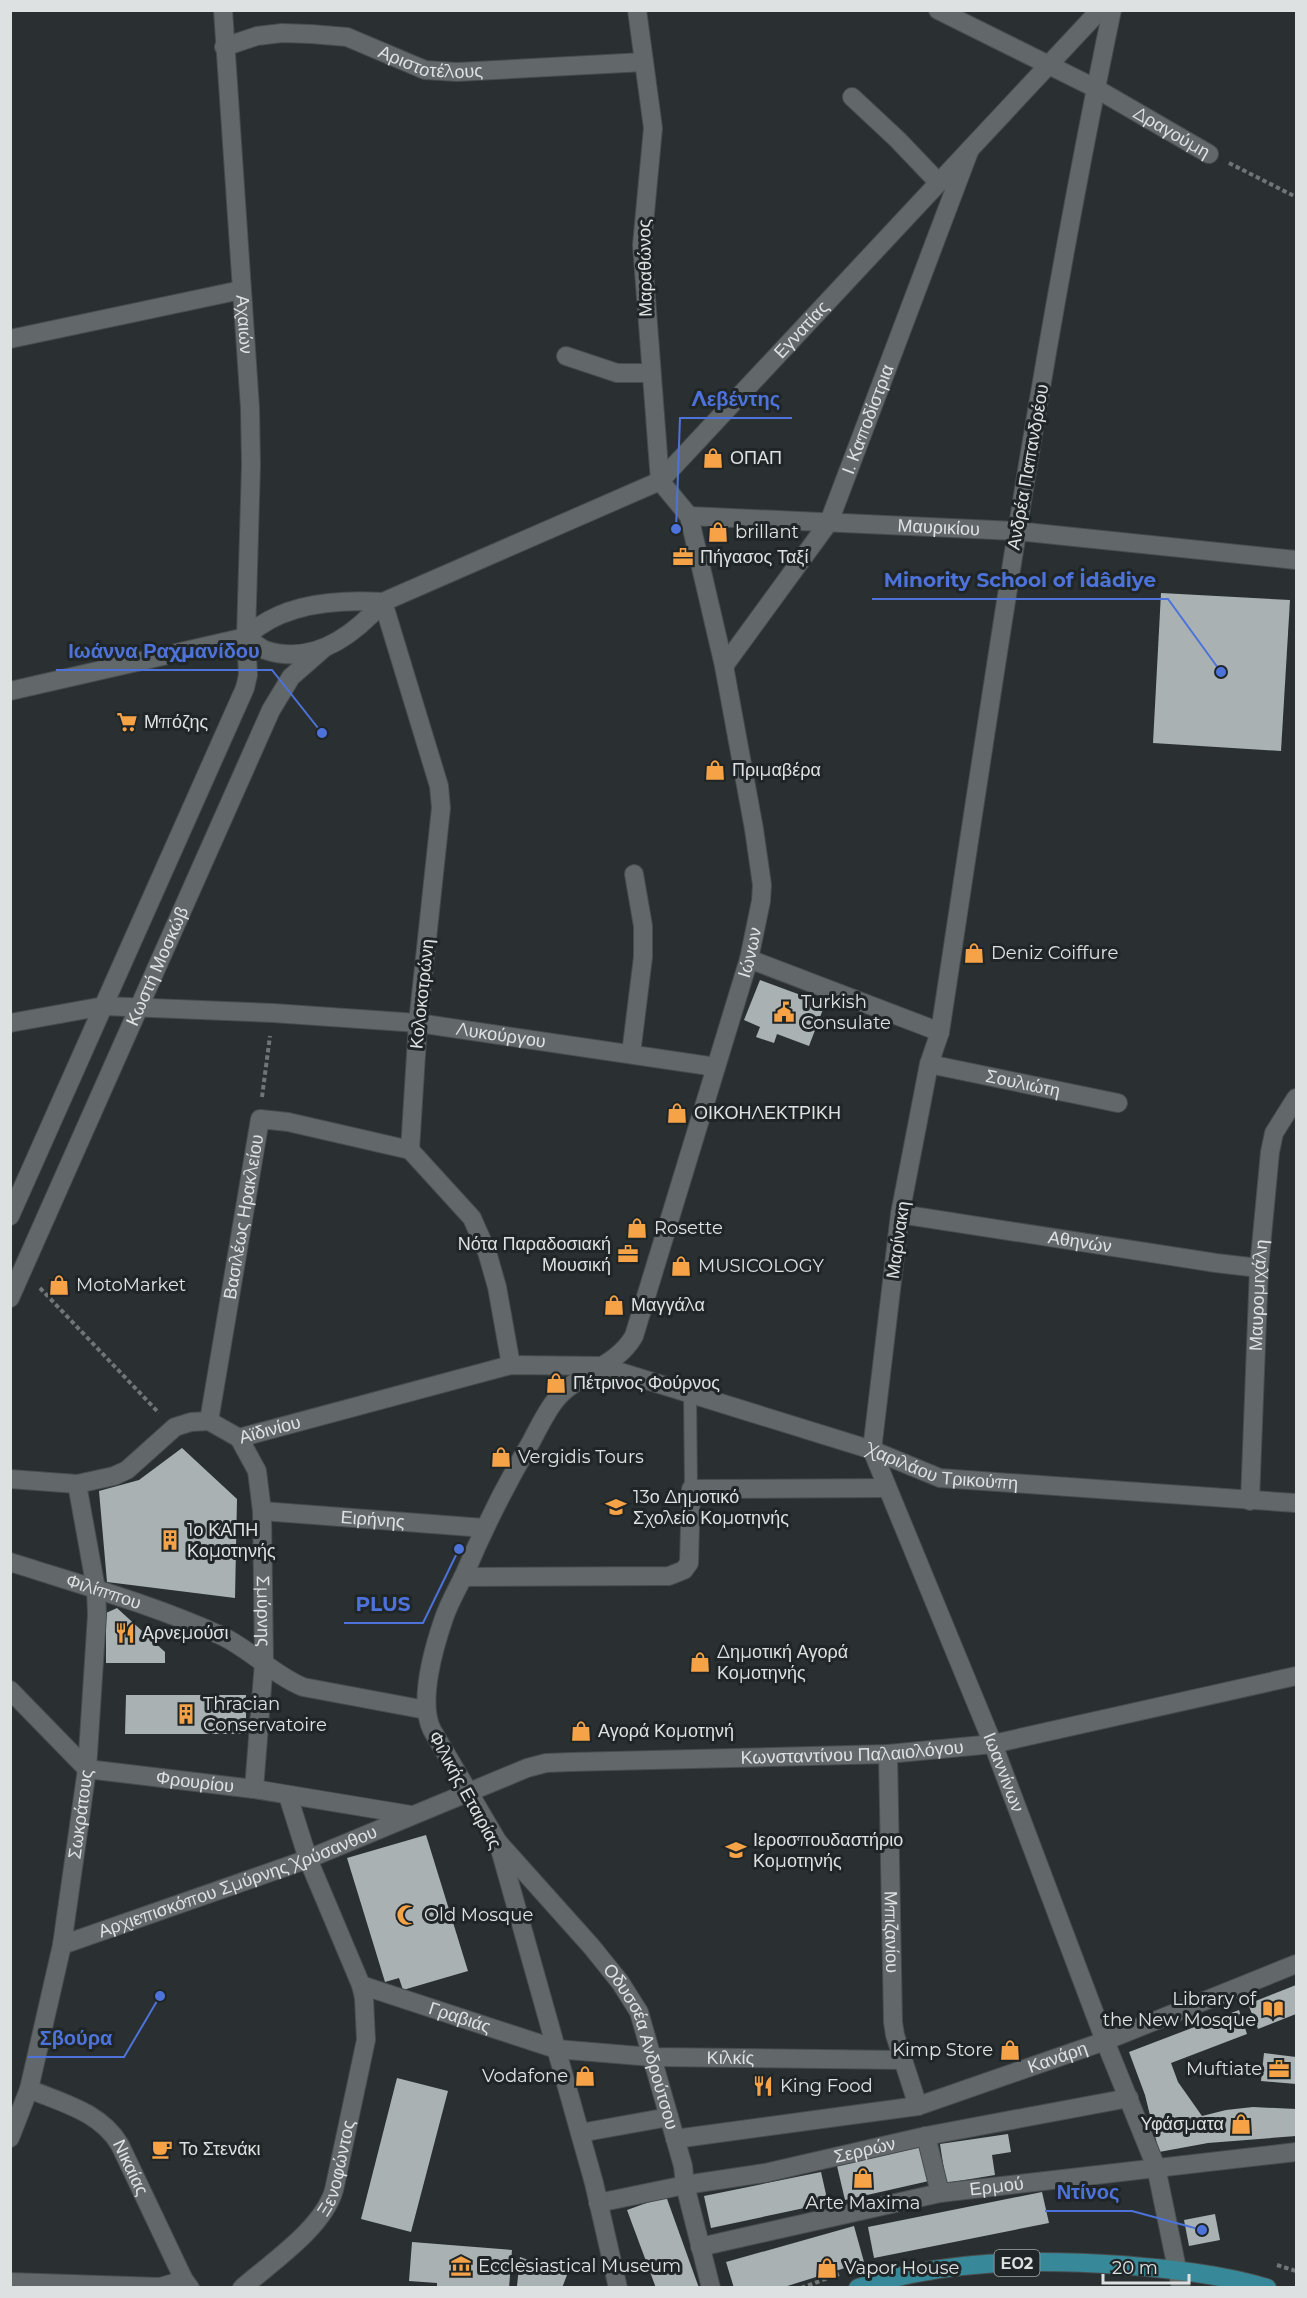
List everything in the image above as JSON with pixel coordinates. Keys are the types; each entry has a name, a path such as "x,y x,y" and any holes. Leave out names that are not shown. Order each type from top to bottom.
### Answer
{"main road":[{"name":"ΕΟ2","path":"858,2288 909,2273 980,2264 1066,2262 1179,2279 1211,2275 1267,2288"}],"street":[{"name":"Αχαιών","path":"223,10 250,408 246,637"},
{"name":"Μαραθώνος","path":"637,10 653,128 642,245 660,481"},
{"name":"Δραγούμη","path":"938,10 1095,88 1209,154"},
{"name":"Εγνατίας","path":"383,602 660,481 1100,10"},
{"name":"Ανδρέα Παπανδρέου","path":"940,1032 1016,531 1095,88 1112,10"},
{"name":"Αριστοτέλους","path":"224,47 257,36 292,33 347,37 425,70 457,72 644,63"},
{"path":"852,97 939,183"},
{"name":"Ι. Καποδίστρια","path":"724,666 829,522 970,149"},
{"path":"10,339 241,290"},
{"path":"566,356 617,373 651,373"},
{"path":"660,481 689,516"},
{"name":"Μαυρικίου","path":"689,516 1016,531 1296,560"},
{"name":"Ιώνων","path":"601,1366 619,1355 634,1336 749,959 761,901 762,885 754,829 724,666 689,516"},
{"path":"10,692 246,637 256,627 299,609 339,600 383,602"},
{"path":"246,637 264,649 277,652 293,653 325,648 355,631 383,602"},
{"name":"Κολοκοτρώνη","path":"383,602 439,786 441,808 418,1023 410,1150"},
{"name":"Κωστή Μοσκώβ","path":"11,1215 246,684 246,637"},
{"name":"Κωστή Μοσκώβ","path":"10,1298 272,711 291,676 325,648"},
{"path":"631,1054 643,957 644,926 634,874"},
{"path":"749,959 940,1032"},
{"name":"Λυκούργου","path":"10,1023 104,1006 273,1013 418,1023 716,1067"},
{"name":"Μαρίνακη","path":"872,1450 900,1214 929,1064 940,1032"},
{"name":"Σουλιώτη","path":"929,1064 1118,1103"},
{"name":"Μαυρομιχάλη","path":"1250,1501 1259,1268 1270,1146 1277,1127 1296,1098"},
{"path":"260,1119 288,1122 410,1150 472,1218 487,1252 511,1365"},
{"name":"Βασιλέως Ηρακλείου","path":"209,1421 260,1119"},
{"name":"Αθηνών","path":"900,1214 1259,1268"},
{"name":"Αϊδινίου","path":"209,1421 239,1438 511,1365 601,1366"},
{"name":"Χαριλάου Τρικούπη","path":"601,1366 872,1450 940,1478 1296,1503"},
{"name":"Φιλικής Εταιρίας","path":"601,1366 576,1381 553,1403 484,1528 444,1618 431,1664 426,1710 432,1730 498,1842 580,2133 618,2288"},
{"path":"10,1479 77,1484 114,1476 127,1470 175,1427 191,1422 209,1421"},
{"name":"Σμύρνης","path":"239,1438 257,1471 262,1511 264,1662 254,1789"},
{"name":"Ιωαννίνων","path":"872,1450 993,1744 1105,2041 1156,2167 1179,2279"},
{"name":"Σωκράτους","path":"10,2138 28,2090 62,1945 87,1769 97,1615 96,1589 77,1484"},
{"path":"463,1577 669,1576 684,1570 691,1555 691,1489 887,1488"},
{"name":"Ειρήνης","path":"262,1511 484,1528"},
{"name":"Φιλίππου","path":"10,1562 169,1613 224,1638 303,1687 426,1710"},
{"name":"Κωνσταντίνου Παλαιολόγου","path":"411,1815 470,1793 526,1768 546,1763 888,1754 993,1744 1296,1676"},
{"path":"10,1690 87,1769"},
{"name":"Μπιζανίου","path":"888,1754 893,2022 918,2106"},
{"name":"Φρουρίου","path":"87,1769 254,1789 411,1815"},
{"path":"288,1796 308,1859 361,1985"},
{"name":"Αρχιεπισκόπου Σμύρνης Χρύσανθου","path":"62,1945 308,1859 411,1815"},
{"name":"Οδυσσέα Ανδρούτσου","path":"498,1842 584,1938 620,1982 639,2012 675,2139 711,2288"},
{"name":"Κανάρη","path":"918,2106 1105,2041 1296,1964"},
{"name":"Γραβιάς","path":"361,1985 556,2049"},
{"name":"Ξενοφώντος","path":"242,2288 314,2226 332,2200 366,2040 365,2008 361,1985"},
{"name":"Κιλκίς","path":"556,2049 652,2057 903,2060"},
{"name":"Νικαίας","path":"28,2090 94,2117 109,2129 120,2145 187,2284"},
{"name":"Σερρών","path":"598,2203 685,2185 765,2172 926,2136 1129,2098"},
{"path":"675,2139 918,2106"},
{"path":"580,2133 669,2117"},
{"path":"926,2136 940,2193"},
{"name":"Ερμού","path":"700,2247 940,2193 1296,2152"},
{"path":"10,2282 160,2287 187,2284"}],"lane":[{"path":"690,1392 691,1489"}],"path":[{"name":"Δραγούμη","path":"1209,154 1296,197"},
{"name":"Βασιλέως Ηρακλείου","path":"260,1119 273,1013"},
{"path":"23,1270 147,1402 175,1427"}],"building":[{"path":"1161,593 1290,600 1281,751 1153,743"},
{"name":"Turkish Consulate","path":"760,980 825,1004 809,1046 777,1034 774,1043 756,1037 760,1027 744,1020"},
{"name":"1ο ΚΑΠΗ Κομοτηνής","path":"182,1448 237,1499 235,1598 107,1582 99,1491 139,1480"},
{"name":"Αρνεμούσι","path":"117,1608 165,1652 165,1663 106,1663 106,1613"},
{"name":"Thracian Conservatoire","path":"126,1695 246,1695 246,1734 125,1734"},
{"name":"Old Mosque","path":"426,1835 468,1971 403,1990 399,1978 385,1982 347,1858"},
{"name":"Library of the New Mosque","path":"1296,1985 1296,2014 1258,2029 1248,2004"},
{"path":"1239,2010 1247,2034 1171,2063 1178,2082 1202,2116 1253,2107 1296,2109 1296,2136 1208,2143 1159,2152 1145,2095 1129,2052"},
{"name":"Muftiate","path":"1264,2053 1296,2057 1296,2084 1261,2081"},
{"path":"397,2078 448,2091 411,2232 361,2219"},
{"path":"1008,2134 1011,2152 992,2155 995,2175 946,2183 940,2144"},
{"path":"921,2147 929,2181 845,2200 837,2166"},
{"path":"821,2172 828,2203 711,2228 704,2196"},
{"path":"1042,2192 1049,2223 874,2258 868,2227"},
{"path":"666,2196 699,2288 656,2288 627,2210"},
{"path":"1215,2214 1220,2240 1189,2246 1184,2220"},
{"path":"854,2226 864,2262 781,2288 734,2288 726,2262"},
{"name":"Ecclesiastical Museum","path":"412,2242 512,2250 509,2288 483,2286 483,2288 437,2288 437,2283 409,2281"},
{"path":"520,2257 567,2275 562,2288 517,2286"}],"place":[{"name":"ΟΠΑΠ","path":"713,458"},
{"name":"Λεβέντης","path":"676,529"},
{"name":"brillant","path":"718,532"},
{"name":"Πήγασος Ταξί","path":"683,557"},
{"name":"Minority School of İdâdiye","path":"1221,672"},
{"name":"Μπόζης","path":"127,722"},
{"name":"Ιωάννα Ραχμανίδου","path":"322,733"},
{"name":"Πριμαβέρα","path":"715,770"},
{"name":"Deniz Coiffure","path":"974,953"},
{"name":"Turkish Consulate","path":"784,1012"},
{"name":"ΟΙΚΟΗΛΕΚΤΡΙΚΗ","path":"677,1113"},
{"name":"Rosette","path":"637,1228"},
{"name":"Νότα Παραδοσιακή Μουσική","path":"628,1254"},
{"name":"MUSICOLOGY","path":"681,1266"},
{"name":"MotoMarket","path":"59,1285"},
{"name":"Μαγγάλα","path":"614,1305"},
{"name":"Πέτρινος Φούρνος","path":"556,1383"},
{"name":"Vergidis Tours","path":"501,1457"},
{"name":"13ο Δημοτικό Σχολείο Κομοτηνής","path":"616,1507"},
{"name":"1ο ΚΑΠΗ Κομοτηνής","path":"170,1540"},
{"name":"PLUS","path":"459,1549"},
{"name":"Αρνεμούσι","path":"125,1633"},
{"name":"Δημοτική Αγορά Κομοτηνής","path":"700,1662"},
{"name":"Thracian Conservatoire","path":"186,1714"},
{"name":"Αγορά Κομοτηνή","path":"581,1731"},
{"name":"Ιεροσπουδαστήριο Κομοτηνής","path":"736,1850"},
{"name":"Old Mosque","path":"407,1915"},
{"name":"Σβούρα","path":"160,1996"},
{"name":"Library of the New Mosque","path":"1273,2009"},
{"name":"Kimp Store","path":"1010,2050"},
{"name":"Muftiate","path":"1279,2069"},
{"name":"Vodafone","path":"585,2076"},
{"name":"King Food","path":"763,2086"},
{"name":"Υφάσματα","path":"1241,2124"},
{"name":"Το Στενάκι","path":"162,2149"},
{"name":"Arte Maxima","path":"863,2178"},
{"name":"Ντίνος","path":"1202,2230"},
{"name":"Ecclesiastical Museum","path":"461,2266"},
{"name":"Vapor House","path":"827,2268"}]}
